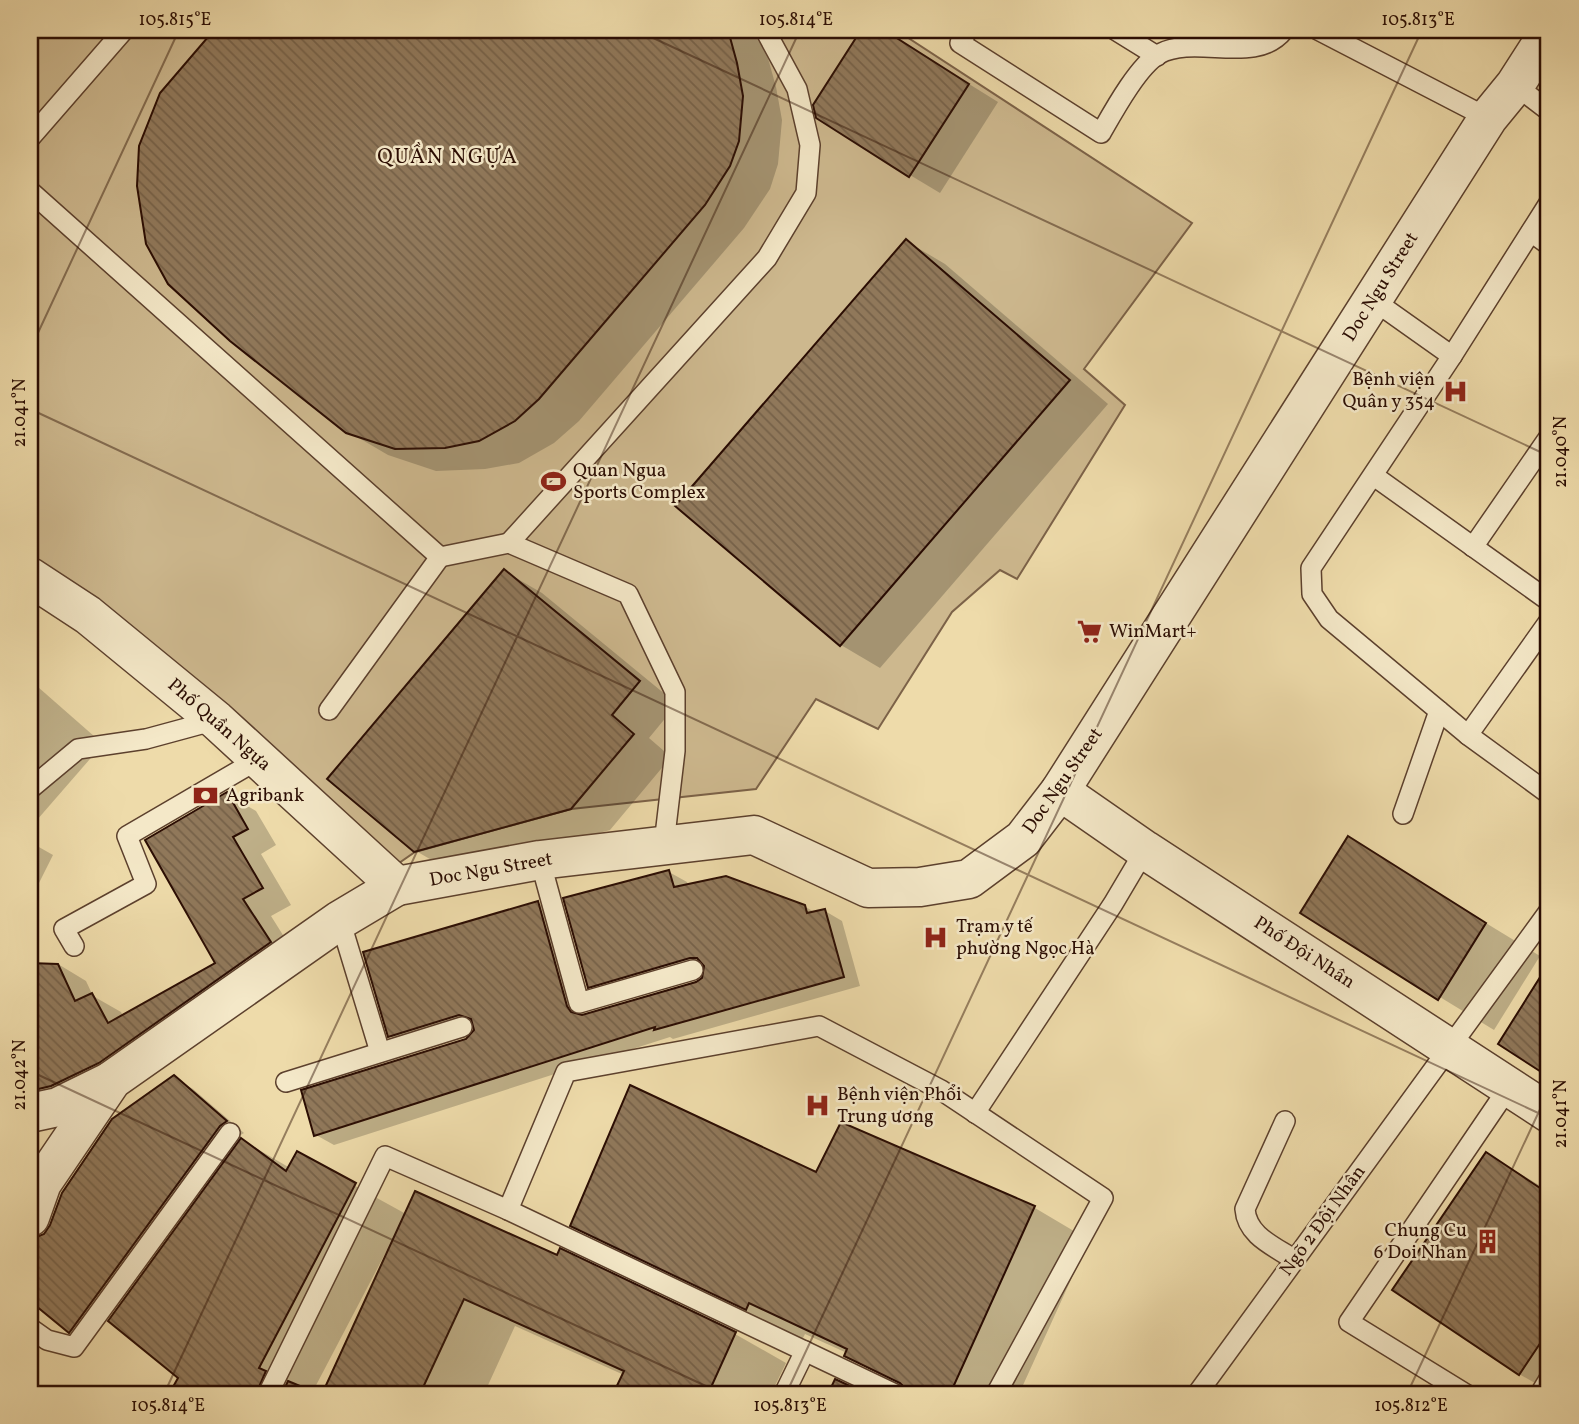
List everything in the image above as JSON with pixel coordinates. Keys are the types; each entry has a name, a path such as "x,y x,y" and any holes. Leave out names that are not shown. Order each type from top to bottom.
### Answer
{"street":[{"name":"Doc Ngu Street","path":"30,1217 42,1183 112,1080 340,920 397,886 540,860 754,835 868,888 920,887 969,879 1023,838 1060,792 1488,118 1515,85 1549,32"},
{"name":"Phố Quần Ngựa","path":"30,577 88,615 216,720 397,886"},
{"name":"Phố Đội Nhân","path":"1060,792 1549,1113"},
{"path":"30,1113 58,1107 112,1080"}],"lane":[{"path":"30,138 124,30"},
{"path":"509,543 767,258 806,193 810,145 797,89 765,30"},
{"path":"1115,30 1157,55"},
{"path":"964,36 1101,133 1125,91 1157,55 1175,48 1258,46 1273,40 1283,30"},
{"path":"1318,30 1488,118"},
{"path":"1515,85 1549,111"},
{"path":"30,191 440,557"},
{"path":"1549,203 1374,477 1311,568 1312,594 1329,619 1468,735 1549,794"},
{"path":"1531,232 1549,245"},
{"path":"1373,300 1452,356"},
{"path":"1473,547 1549,437"},
{"path":"1374,477 1549,601"},
{"path":"329,710 440,557 509,543 628,594 676,692 675,751 664,844"},
{"path":"1468,735 1549,621"},
{"path":"1403,814 1439,711"},
{"path":"30,789 78,749 146,739 216,720"},
{"path":"74,946 64,929 146,884 127,836 259,760"},
{"path":"975,1113 1113,904 1145,850"},
{"path":"540,860 579,1003 693,970"},
{"name":"Ngõ 2 Đội Nhân","path":"1197,1394 1549,911"},
{"path":"340,920 380,1052"},
{"path":"508,1210 566,1073 819,1026 941,1090 1103,1198 996,1394"},
{"path":"286,1082 462,1027"},
{"path":"1466,1394 1441,1387 1349,1322 1509,1087"},
{"path":"1285,1121 1245,1209 1246,1222 1253,1232 1295,1260"},
{"path":"30,1328 47,1340 74,1347 230,1133"},
{"path":"268,1394 385,1156 508,1210 895,1394"},
{"path":"784,1394 805,1351"},
{"path":"1540,1394 1549,1379"}],"shaded area":[{"name":"Quan Ngua Sports Complex","path":"30,30 896,30 1192,223 1084,369 1125,405 1017,579 1000,570 952,612 878,729 816,699 756,789 571,809 415,852 399,863 30,559"}],"building":[{"path":"214,30 728,30 743,96 739,141 730,166 705,205 539,399 515,421 479,441 445,448 395,449 346,433 230,341 168,284 146,244 137,186 139,146 160,93"},
{"path":"861,30 884,30 969,84 909,177 816,118 813,105"},
{"path":"906,239 1070,380 840,646 675,506"},
{"path":"504,569 640,681 612,715 634,734 571,809 414,852 327,779"},
{"path":"227,792 248,829 233,837 263,888 243,899 271,942 99,1063 51,1086 30,1091 30,963 58,964 75,1001 92,993 108,1023 215,963 145,840"},
{"path":"1348,836 1486,923 1438,1000 1300,913"},
{"path":"669,870 674,887 726,876 805,905 807,913 825,909 844,977 654,1030 655,1027 314,1136 301,1090 466,1039 474,1030 471,1019 459,1015 388,1037 363,952 538,901 567,1006 571,1012 582,1015 702,978 704,966 697,958 690,958 588,988 563,898"},
{"path":"1549,963 1549,1077 1498,1044"},
{"path":"174,1075 227,1121 220,1126 69,1333 30,1301 30,1245 34,1238 44,1234 50,1225 62,1193 112,1119"},
{"path":"630,1085 816,1172 841,1122 1035,1206 950,1394 907,1394 900,1383 844,1356 847,1349 749,1303 746,1310 570,1226"},
{"path":"241,1138 286,1171 297,1151 356,1183 259,1368 266,1371 256,1394 169,1394 178,1378 108,1321"},
{"name":"Chung Cu 6 Doi Nhan","path":"1486,1152 1549,1194 1549,1330 1519,1375 1392,1290"},
{"path":"415,1191 557,1255 560,1248 736,1332 708,1394 613,1394 624,1371 464,1299 420,1394 322,1394"},
{"path":"835,1379 867,1394 828,1394"},
{"path":"288,1381 319,1394 282,1394"}],"place":[{"name":"Bệnh viện Quân y 354","path":"1455,391"},
{"name":"Quan Ngua Sports Complex","path":"553,482"},
{"name":"WinMart+","path":"1089,632"},
{"name":"Agribank","path":"206,796"},
{"name":"Trạm y tế phường Ngọc Hà","path":"936,938"},
{"name":"Bệnh viện Phổi Trung ương","path":"817,1106"},
{"name":"Chung Cu 6 Doi Nhan","path":"1487,1242"}],"district":[{"name":"QUẦN NGỰA","path":"448,157"}]}
